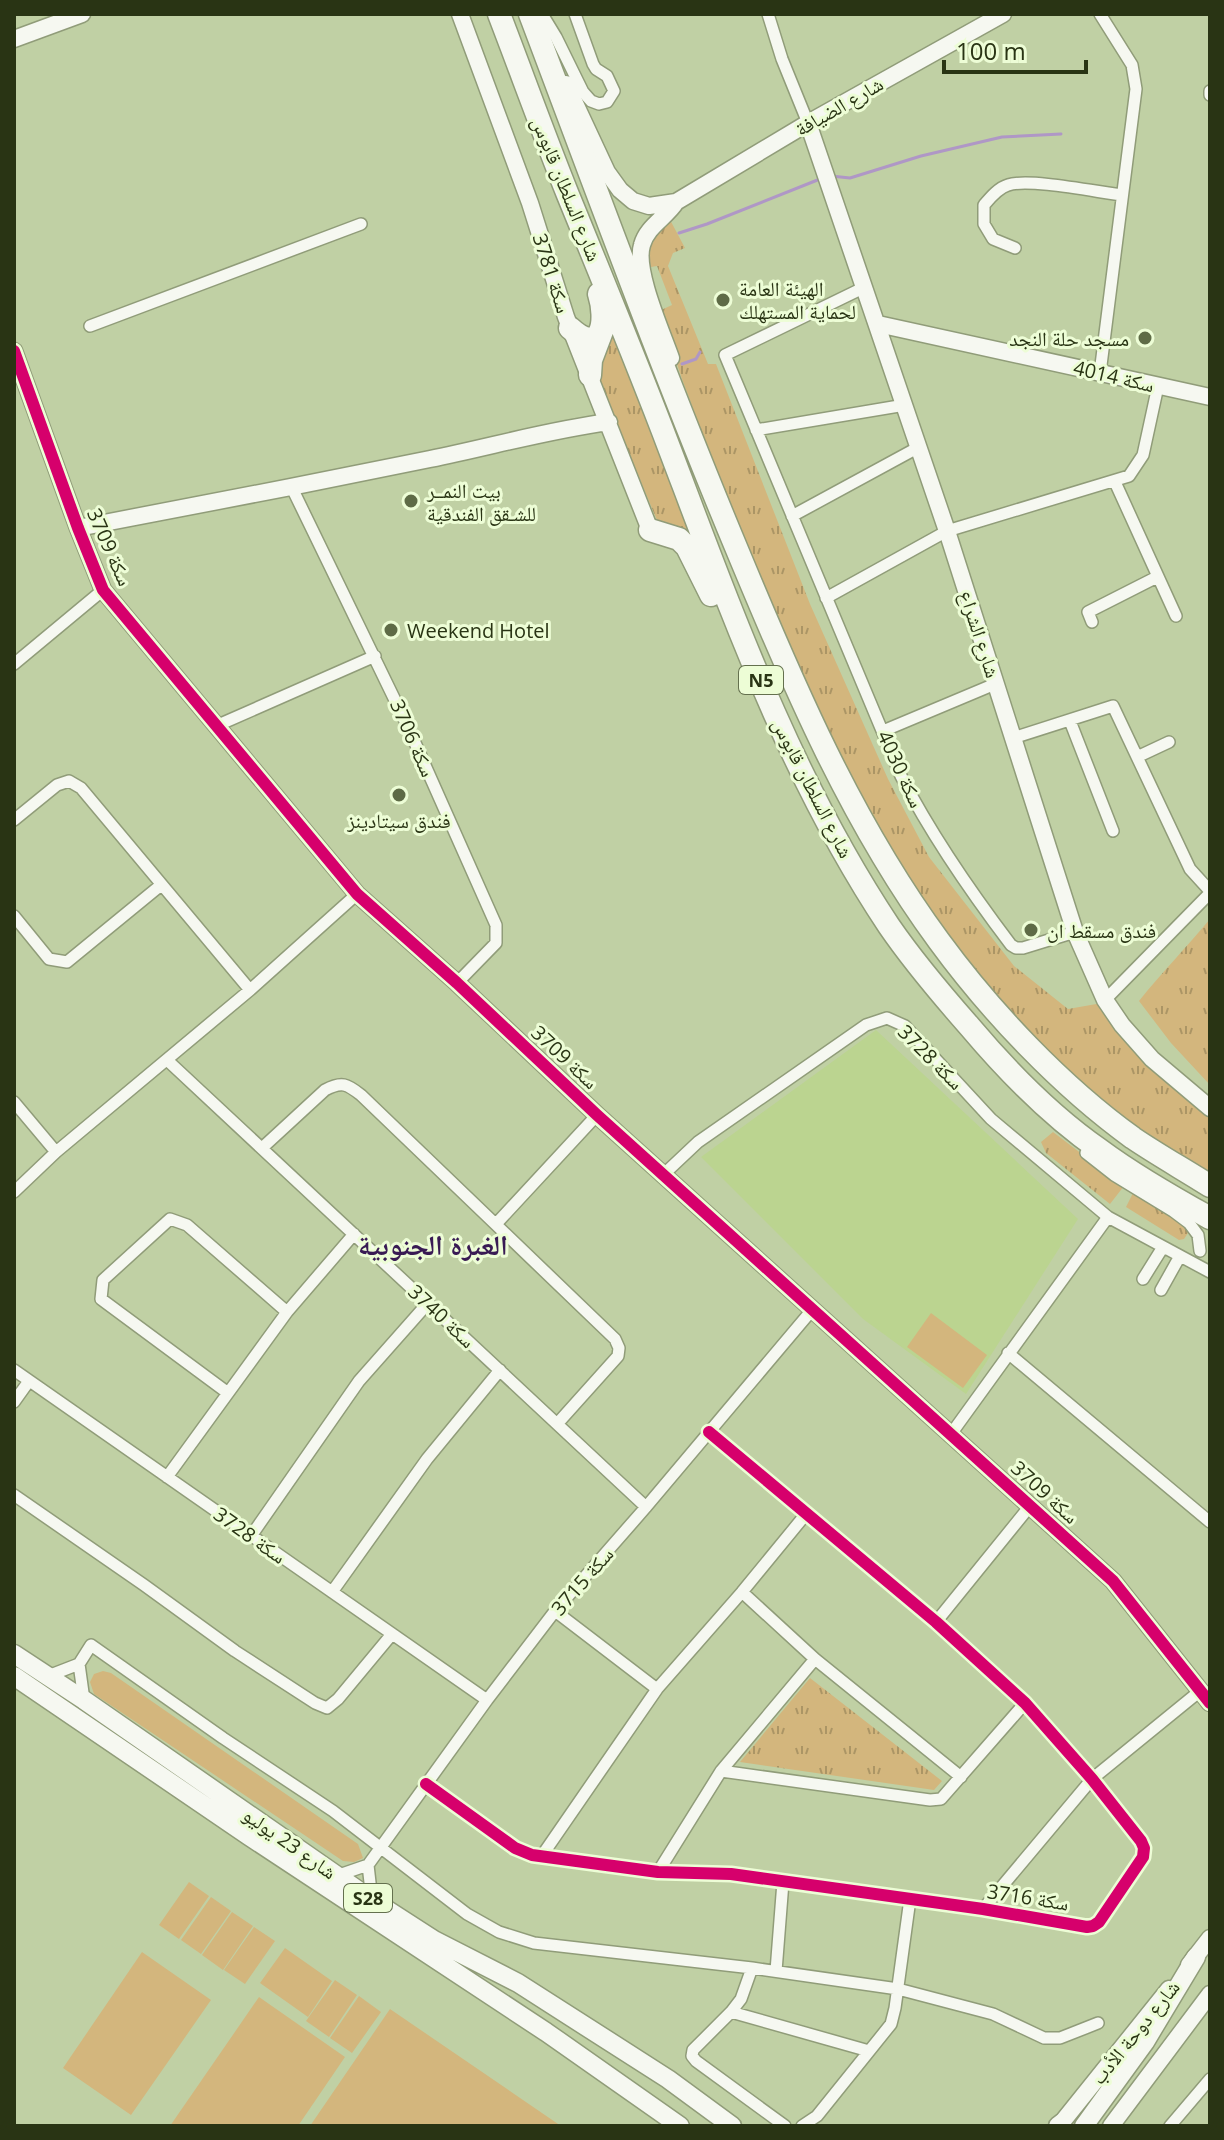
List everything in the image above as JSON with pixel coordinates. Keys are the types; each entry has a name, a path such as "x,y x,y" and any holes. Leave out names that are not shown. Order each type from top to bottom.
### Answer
{"highway":[{"name":"شارع السلطان قابوس","path":"499,14 741,635 794,757 842,849 889,925 943,997 1026,1088 1097,1149 1151,1185 1210,1218"},
{"name":"شارع السلطان قابوس","path":"530,14 701,463 807,714 860,817 907,896 940,943 998,1013 1061,1078 1133,1138 1210,1186"},
{"path":"568,193 603,308 602,331 591,360 593,383"},
{"path":"570,328 589,340 602,331"},
{"path":"650,530 679,539 692,555 744,665 794,757"}],"main road":[{"name":"شارع 23 يوليو","path":"14,1654 372,1900 434,1940 518,1983 668,2079 732,2126"},
{"name":"شارع 23 يوليو","path":"14,1676 546,2032 680,2126"},
{"path":"1084,2126 1145,2042 1196,1957"},
{"path":"546,2032 664,2126"},
{"path":"546,2032 694,2126"},
{"path":"668,2079 750,2126"}],"street":[{"path":"15,37 82,14"},
{"name":"سكة 3781","path":"460,14 530,203 570,328 650,530"},
{"path":"530,14 607,172 620,190 633,201 649,206 676,202"},
{"path":"542,14 583,92 591,101 599,104 607,102 614,91 612,83 593,64 575,14"},
{"path":"768,14 808,123"},
{"name":"شارع الضيافة","path":"676,202 808,123 1003,14"},
{"path":"1100,14 1132,65 1136,89 1100,373"},
{"name":"شارع الشراع","path":"808,123 947,531 1075,932 1105,1000 1122,1025 1152,1059 1210,1108"},
{"path":"1015,248 993,239 984,224 984,205 1008,185 1043,184 1122,195"},
{"path":"676,202 651,228 641,246 641,272 679,380 701,463"},
{"path":"90,326 361,224"},
{"name":"سكة 4030","path":"865,287 725,355 901,776 928,826 1011,945 1023,948 1075,932"},
{"name":"سكة 4014","path":"878,324 1210,397"},
{"name":"سكة 3709","path":"14,351 103,590 357,894 1113,1581 1205,1697"},
{"name":"سكة 3709","path":"564,428 584,414 592,403 593,383"},
{"path":"826,598 947,531 1129,476 1143,455 1158,386"},
{"path":"756,430 905,405"},
{"name":"سكة 3709","path":"78,528 292,488 495,446 564,428 609,422"},
{"path":"792,516 919,447"},
{"path":"1115,482 1176,616"},
{"name":"سكة 3706","path":"292,488 375,656 496,925 496,943 457,983"},
{"path":"1092,622 1088,612 1157,577"},
{"path":"14,664 103,590"},
{"path":"216,726 375,656"},
{"path":"883,731 995,684"},
{"path":"1013,738 1113,706 1190,869 1210,892 1105,1000"},
{"path":"1070,721 1113,831"},
{"path":"1137,757 1169,742"},
{"path":"14,820 57,785 69,781 81,788 250,990"},
{"path":"14,916 49,959 67,962 161,885"},
{"path":"14,1192 56,1152 250,990 357,894"},
{"name":"سكة 3728","path":"663,1175 698,1142 866,1025 887,1018 905,1026 991,1119 1108,1217"},
{"name":"سكة 3740","path":"167,1060 646,1507"},
{"path":"262,1148 325,1090 336,1084 349,1086 361,1095 615,1339 618,1356 557,1424"},
{"path":"1026,1088 1072,1142 1114,1175 1189,1223 1205,1247 1193,1264"},
{"path":"14,1103 56,1152"},
{"path":"496,1224 597,1115"},
{"path":"951,1434 1108,1217 1210,1272"},
{"path":"228,1393 101,1299 103,1280 170,1219 187,1225 287,1312"},
{"path":"167,1477 287,1312 354,1234"},
{"path":"1143,1279 1163,1247"},
{"path":"1161,1290 1180,1256"},
{"path":"251,1536 359,1381 428,1303"},
{"name":"سكة 3715","path":"368,1865 555,1611 812,1310"},
{"path":"1008,1353 1210,1522"},
{"name":"سكة 3728","path":"14,1370 487,1700"},
{"path":"332,1592 427,1459 500,1370"},
{"path":"14,1402 29,1381"},
{"name":"سكة 3716","path":"426,1784 515,1848 541,1857 658,1872 731,1874 983,1909 1087,1927 1099,1922 1143,1857 1144,1848 1092,1779 1025,1703 936,1622 709,1432"},
{"path":"14,1495 235,1651 327,1708 392,1634"},
{"path":"936,1622 1030,1506"},
{"path":"541,1857 657,1689 806,1514"},
{"path":"742,1592 815,1659 961,1777"},
{"path":"555,1611 657,1689"},
{"path":"48,1676 79,1664 91,1645 333,1811 467,1914 515,1938 534,1943 776,1971 898,1989 993,2014 1044,2038 1060,2038 1098,2023"},
{"path":"658,1872 721,1771 815,1659"},
{"path":"79,1664 84,1700"},
{"name":"سكة 3716","path":"983,1909 1092,1779 1205,1697"},
{"path":"721,1771 941,1799 1025,1703"},
{"path":"336,1876 368,1865 372,1900"},
{"path":"776,1971 783,1882"},
{"path":"802,2126 817,2116 891,2024 910,1899"},
{"name":"شارع دوحة الأدب","path":"1060,2125 1210,1938"},
{"path":"752,1968 741,1999 693,2050 692,2056 785,2126"},
{"name":"شارع دوحة الأدب","path":"1111,2126 1210,1994"},
{"path":"731,2012 869,2051"},
{"path":"1170,2126 1210,2079"}],"shaded area":[{"path":"876,1030 1078,1219 966,1394 863,1319 701,1157"}],"green space":[{"path":"668,216 685,248 673,253 668,266 708,364 716,364 810,604 888,779 929,857 1014,966 1068,1009 1102,1003 1210,1113 1210,1174 1140,1130 1073,1075 1010,1014 895,864 823,729 682,379 659,311 672,305 657,266 645,268 653,230"},
{"path":"615,328 698,542 659,525 597,377"},
{"path":"1210,919 1210,1085 1171,1043 1139,1001"},
{"path":"1053,1132 1124,1186 1110,1204 1046,1153 1041,1142"},
{"path":"1134,1191 1184,1224 1188,1233 1184,1239 1179,1240 1126,1207"},
{"path":"931,1313 987,1355 963,1388 907,1347"},
{"path":"103,1671 111,1673 358,1844 363,1858 354,1862 343,1861 94,1694 90,1682 94,1674"},
{"path":"810,1678 942,1781 934,1790 740,1762"},
{"path":"189,1882 209,1896 179,1939 159,1925"},
{"path":"211,1897 231,1911 201,1954 181,1940"},
{"path":"232,1912 253,1926 223,1970 202,1955"},
{"path":"254,1927 275,1941 245,1984 224,1970"},
{"path":"285,1948 332,1981 308,2017 260,1983"},
{"path":"142,1952 211,2000 131,2115 63,2068"},
{"path":"335,1980 357,1995 329,2037 306,2021"},
{"path":"359,1996 381,2012 352,2053 330,2038"},
{"path":"259,1997 345,2057 298,2126 170,2126"},
{"path":"390,2009 561,2126 310,2126"}],"waterway":[{"path":"831,176 850,178 921,156 1002,137 1061,134"},
{"path":"679,233 820,179"},
{"path":"682,364 696,359 700,352"}],"cycle path":[{"path":"14,351 103,590 357,894 1113,1581 1210,1703"},
{"path":"426,1784 515,1848 532,1855 658,1872 731,1874 983,1909 1087,1927 1099,1922 1143,1857 1144,1848 1092,1779 1025,1703 936,1622 709,1432"}],"place":[{"name":"الهيئة العامة لحماية المستهلك","path":"723,300"},
{"name":"مسجد حلة النجد","path":"1145,338"},
{"name":"بيت النمــر للشـقق الفندقية","path":"411,501"},
{"name":"Weekend Hotel","path":"391,630"},
{"name":"فندق سيتادينز","path":"399,795"},
{"name":"فندق مسقط ان","path":"1031,930"}],"district":[{"name":"الغبرة الجنوبية","path":"433,1244"}]}
